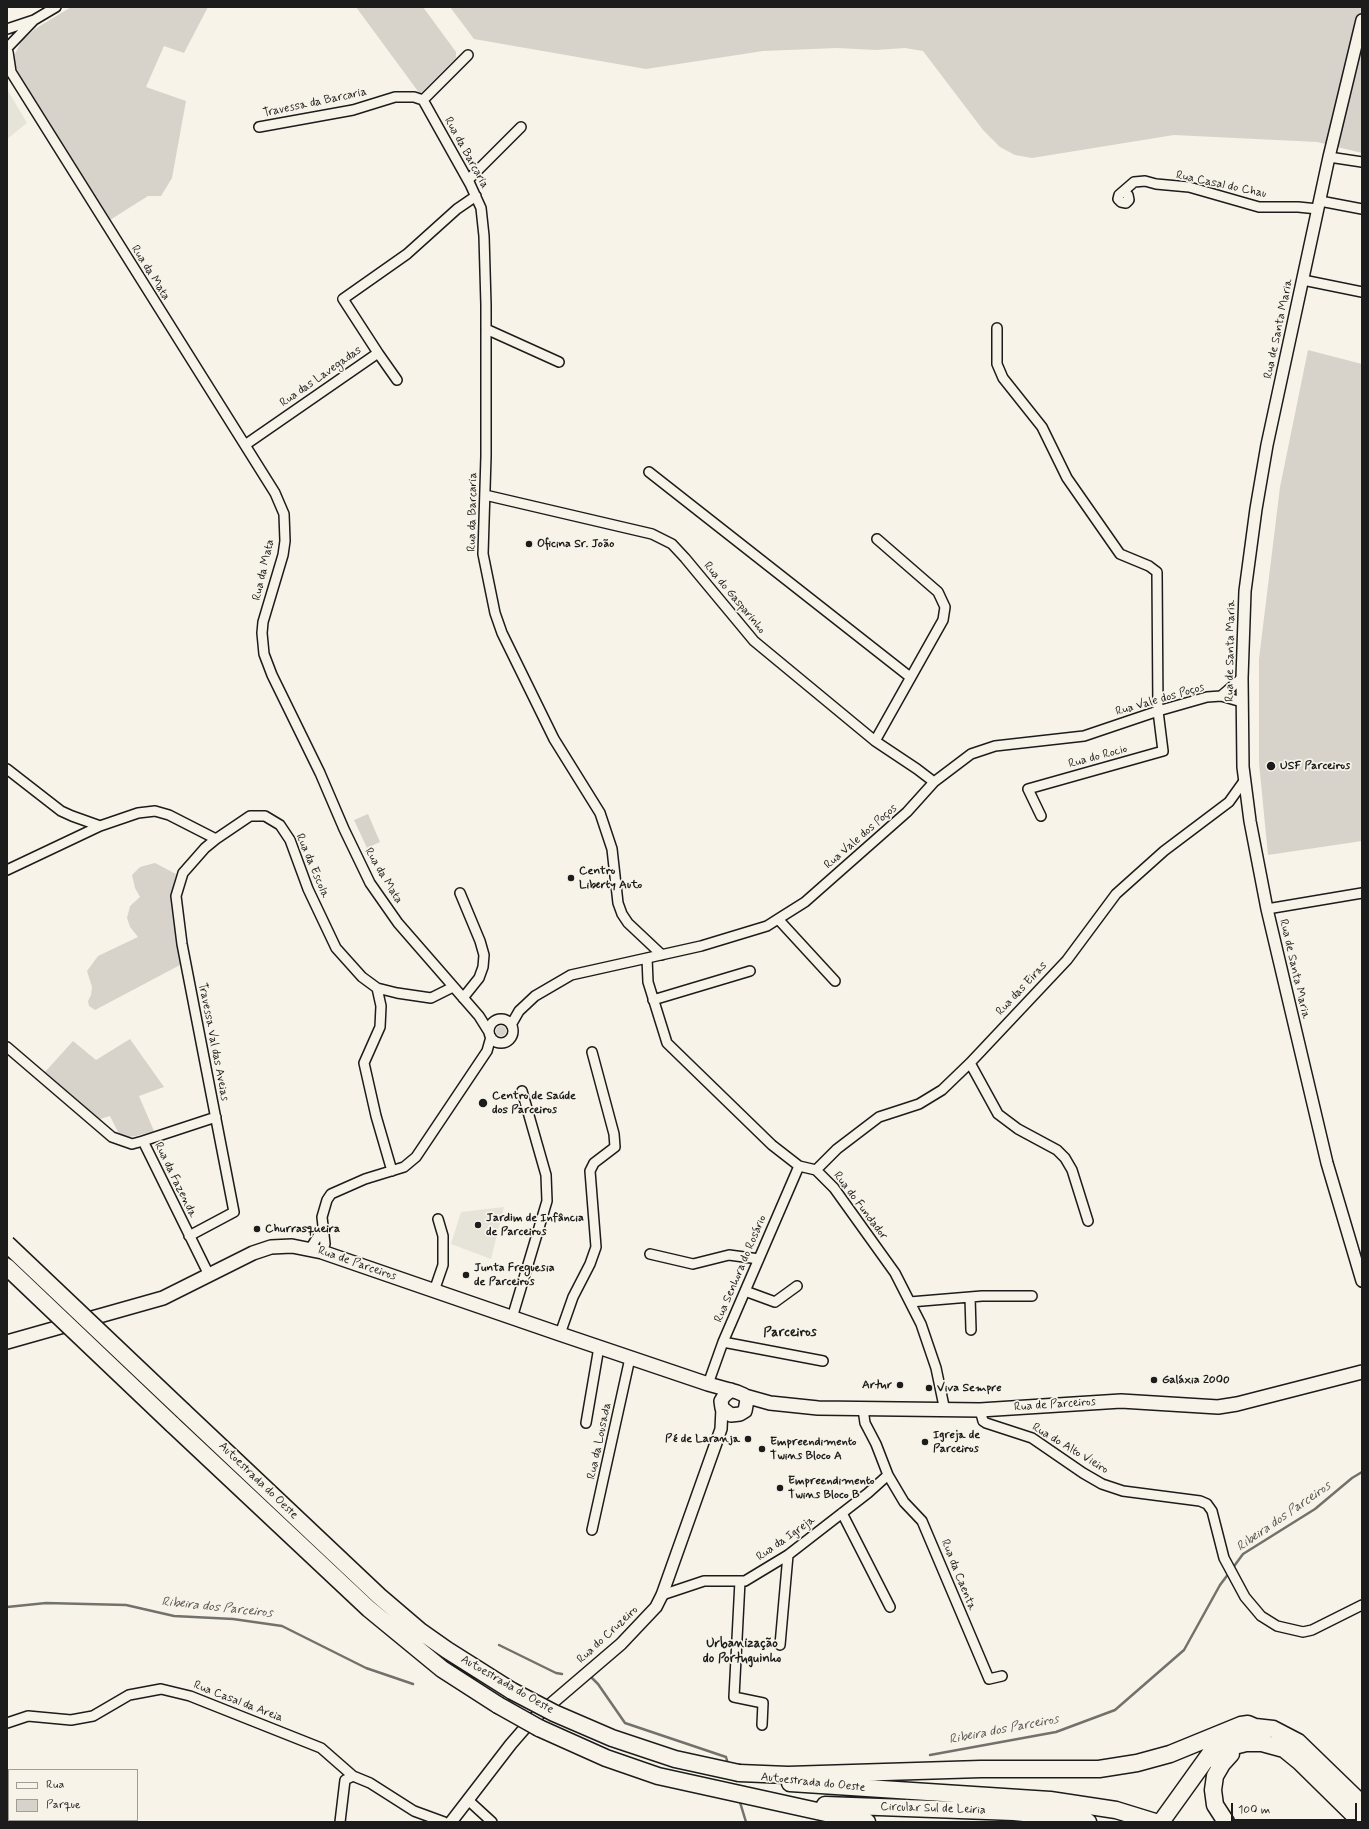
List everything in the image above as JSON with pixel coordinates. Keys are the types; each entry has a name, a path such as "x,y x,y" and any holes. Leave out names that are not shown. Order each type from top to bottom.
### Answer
{"highway":[{"name":"Autoestrada do Oeste","path":"7,1244 384,1600 447,1650 512,1691 554,1713 612,1738 675,1758 739,1773 781,1778 1058,1801 1116,1810 1155,1822"},
{"name":"Autoestrada do Oeste","path":"7,1267 369,1609 442,1669 498,1705 539,1728 572,1744 629,1766 686,1784 777,1802"},
{"path":"781,1778 981,1769 1099,1769 1137,1763 1170,1754 1241,1725 1248,1724 1255,1727 1273,1729 1298,1742 1362,1804"},
{"path":"1172,1822 1183,1797 1217,1744 1228,1736 1255,1727"},
{"path":"1161,1822 1217,1758 1230,1747 1262,1743 1278,1747 1289,1752 1361,1822"},
{"path":"1226,1822 1215,1805 1213,1783 1222,1764 1240,1746"},
{"path":"777,1802 867,1822"},
{"name":"Circular Sul de Leiria","path":"777,1802 1014,1812 1074,1818 1088,1822"}],"main road":[{"name":"Rua de Parceiros","path":"7,1341 162,1298 239,1259 271,1247 292,1246 316,1251 630,1358 708,1384 731,1390"},
{"name":"Rua de Parceiros","path":"745,1396 770,1403 818,1408 945,1411 1121,1402 1218,1407 1237,1404 1362,1372"},
{"path":"708,1384 728,1413 741,1413 770,1403"},
{"path":"722,1405 726,1394 731,1390 745,1396 748,1404 741,1413"}],"street":[{"path":"7,29 34,20 56,7"},
{"path":"8,47 34,20"},
{"name":"Rua de Santa Maria","path":"1362,20 1329,157 1267,445 1256,509 1245,591 1242,678 1244,781 1267,909 1327,1163 1362,1281"},
{"name":"Rua da Mata","path":"8,47 9,71 275,493 284,514 283,555 263,622 262,634 264,654 272,675 320,773 353,850 370,883 398,923 479,1016 490,1035"},
{"path":"423,100 468,56"},
{"name":"Travessa da Barcaria","path":"259,127 353,110 395,97 414,97 423,100"},
{"name":"Rua da Barcaria","path":"423,100 476,196 480,208 484,236 486,456 483,554 495,613 502,633 554,739 600,813 612,849 618,903 622,914 628,923 662,955"},
{"path":"468,180 521,127"},
{"path":"1329,157 1362,162"},
{"name":"Rua Casal do Chau","path":"1124,192 1134,182 1144,181 1156,184 1189,187 1259,207 1298,207 1319,205 1362,209"},
{"name":"Rua das Lavegadas","path":"245,445 378,353 343,299 407,254 457,208 476,196"},
{"path":"1303,280 1362,292"},
{"path":"997,328 997,364 1003,378 1042,427 1067,478 1120,554 1149,566 1157,572 1158,711"},
{"path":"486,329 559,362"},
{"path":"378,353 397,380"},
{"path":"649,472 910,677"},
{"name":"Rua do Gasparinho","path":"485,495 652,534 672,544 754,642 875,741 934,782"},
{"path":"875,741 943,620 944,607 938,592 877,539"},
{"name":"Rua Vale dos Poços","path":"1222,696 1242,678"},
{"name":"Rua Vale dos Poços","path":"500,1020 519,1011 548,987 571,975 662,955 767,926 805,902 920,799 934,782 960,761 982,749 1084,736 1158,711 1207,697 1222,696 1242,702"},
{"name":"Rua do Rocio","path":"1041,816 1028,788 1163,751 1158,711"},
{"path":"7,769 61,811 100,826"},
{"name":"Rua das Eiras","path":"816,1170 863,1128 879,1118 919,1104 942,1090 970,1063 1071,955 1116,894 1164,851 1229,802 1244,781"},
{"path":"1229,802 1248,801"},
{"path":"7,870 100,826 138,812 155,811 169,815 216,839"},
{"name":"Rua da Escola","path":"216,839 250,816 266,816 280,825 290,840 308,888 336,948 362,977 377,988 397,993 431,998 453,987"},
{"name":"Travessa Val das Aveias","path":"189,1236 234,1212 182,944 176,896 183,873 205,848 216,839"},
{"path":"1267,909 1362,892"},
{"path":"460,893 480,941 484,955 484,967 479,978 463,998"},
{"path":"778,919 835,981"},
{"name":"Rua do Fundador","path":"647,958 648,982 667,1043 772,1145 800,1166 816,1170 834,1188 896,1273 921,1324 936,1368 945,1411"},
{"path":"653,1000 750,972"},
{"path":"377,988 380,1006 380,1027 364,1063 376,1116 392,1171"},
{"name":"Rua Vale dos Poços","path":"511,1025 519,1011"},
{"path":"479,1016 500,1020 511,1025 513,1030 512,1036 507,1042 501,1043 487,1051"},
{"path":"316,1251 325,1244 322,1217 327,1200 331,1194 365,1179 404,1167 416,1157 487,1051 491,1025 500,1020"},
{"path":"490,1035 501,1043"},
{"name":"Rua da Fazenda","path":"7,1047 112,1137 132,1144 143,1141 209,1275"},
{"path":"560,1334 573,1297 590,1264 596,1247 590,1171 594,1164 615,1147 614,1134 592,1052"},
{"path":"970,1063 998,1114 1018,1129 1051,1146 1065,1158 1072,1170 1088,1221"},
{"path":"512,1318 547,1201 546,1175 522,1091"},
{"path":"143,1141 216,1117"},
{"name":"Rua Senhora do Rosário","path":"708,1384 723,1342 800,1166"},
{"path":"434,1291 443,1265 443,1236 438,1219"},
{"path":"650,1254 693,1264 729,1256 759,1259"},
{"path":"745,1291 775,1302 797,1286"},
{"path":"910,1302 970,1297 1032,1296"},
{"path":"970,1297 971,1330"},
{"path":"723,1342 823,1361"},
{"path":"586,1423 599,1347"},
{"name":"Rua da Lousada","path":"592,1530 630,1358"},
{"name":"Rua do Cruzeiro","path":"451,1822 523,1730 551,1702 621,1644 647,1618 662,1595 721,1429 722,1405"},
{"path":"863,1409 864,1423 876,1444 888,1475"},
{"name":"Rua do Alto Vieiro","path":"980,1410 983,1421 986,1423 1032,1438 1083,1473 1102,1484 1123,1491 1200,1501 1207,1504 1212,1511 1224,1558 1245,1597 1261,1616 1277,1626 1303,1632 1312,1630 1362,1605"},
{"name":"Rua do Cruzeiro","path":"721,1429 741,1413"},
{"name":"Rua da Igreja","path":"662,1595 704,1581 745,1581 788,1555 888,1475"},
{"name":"Rua da Caenta","path":"888,1475 904,1502 922,1521 989,1679 1002,1676"},
{"path":"842,1513 890,1607"},
{"path":"780,1645 788,1555"},
{"path":"740,1581 734,1696 763,1703 762,1725"},
{"name":"Rua Casal da Areia","path":"7,1723 28,1716 71,1720 93,1716 129,1695 161,1689 190,1696 321,1748 353,1776 370,1783 414,1811 444,1822"},
{"path":"340,1822 345,1780 353,1776"},
{"path":"468,1800 492,1822"}],"shaded area":[{"path":"7,89 27,123 7,139"},
{"name":"Jardim de Infância de Parceiros","path":"504,1207 491,1259 451,1244 461,1212"}],"green space":[{"path":"71,7 208,7 184,53 164,46 146,87 186,101 172,178 161,196 148,196 110,220 21,82 13,58 21,42 35,29"},
{"path":"356,7 423,7 456,52 456,58 420,94"},
{"path":"450,7 1362,7 1362,153 1317,142 1174,135 1032,158 1015,155 1000,147 983,130 923,51 905,48 876,50 837,48 763,51 646,69 474,39"},
{"path":"1308,350 1362,364 1362,841 1268,855 1259,763 1259,659 1280,487"},
{"path":"368,814 380,842 367,848 354,820"},
{"path":"155,863 176,874 171,897 182,964 95,1010 89,1006 88,1001 91,995 92,987 87,971 98,956 138,937 130,927 127,918 130,906 140,897 135,888 132,875 140,867"},
{"path":"501,1026 506,1031 501,1036 496,1031"},
{"path":"130,1039 164,1087 139,1096 154,1131 121,1138 110,1116 97,1120 45,1072 73,1041 96,1060"}],"waterway":[{"name":"Ribeira dos Parceiros","path":"1232,1569 1243,1554 1315,1509 1352,1478 1362,1472"},
{"name":"Ribeira dos Parceiros","path":"930,1755 1056,1732 1115,1710 1184,1650 1220,1585 1229,1573"},
{"name":"Ribeira dos Parceiros","path":"7,1607 46,1603 126,1605 174,1616 233,1619 282,1626 366,1668 413,1684"},
{"name":"Ribeira dos Parceiros","path":"499,1645 556,1673 562,1674"},
{"name":"Ribeira dos Parceiros","path":"592,1678 598,1684 625,1723 726,1757 728,1764"},
{"name":"Ribeira dos Parceiros","path":"739,1799 746,1822"}],"place":[{"name":"Oficina Sr. João","path":"529,544"},
{"name":"USF Parceiros","path":"1271,766"},
{"name":"Centro Liberty Auto","path":"571,878"},
{"name":"Centro de Saúde dos Parceiros","path":"483,1103"},
{"name":"Jardim de Infância de Parceiros","path":"478,1225"},
{"name":"Churrasqueira","path":"257,1229"},
{"name":"Junta Freguesia de Parceiros","path":"466,1275"},
{"name":"Galáxia 2000","path":"1154,1380"},
{"name":"Artur","path":"900,1385"},
{"name":"Viva Sempre","path":"929,1388"},
{"name":"Pé de Laranja","path":"748,1439"},
{"name":"Igreja de Parceiros","path":"925,1442"},
{"name":"Empreendimento Twins Bloco A","path":"762,1449"},
{"name":"Empreendimento Twins Bloco B","path":"780,1488"}],"district":[{"name":"Parceiros","path":"790,1333"},
{"name":"Urbanização do Portuguinho","path":"742,1652"}]}
